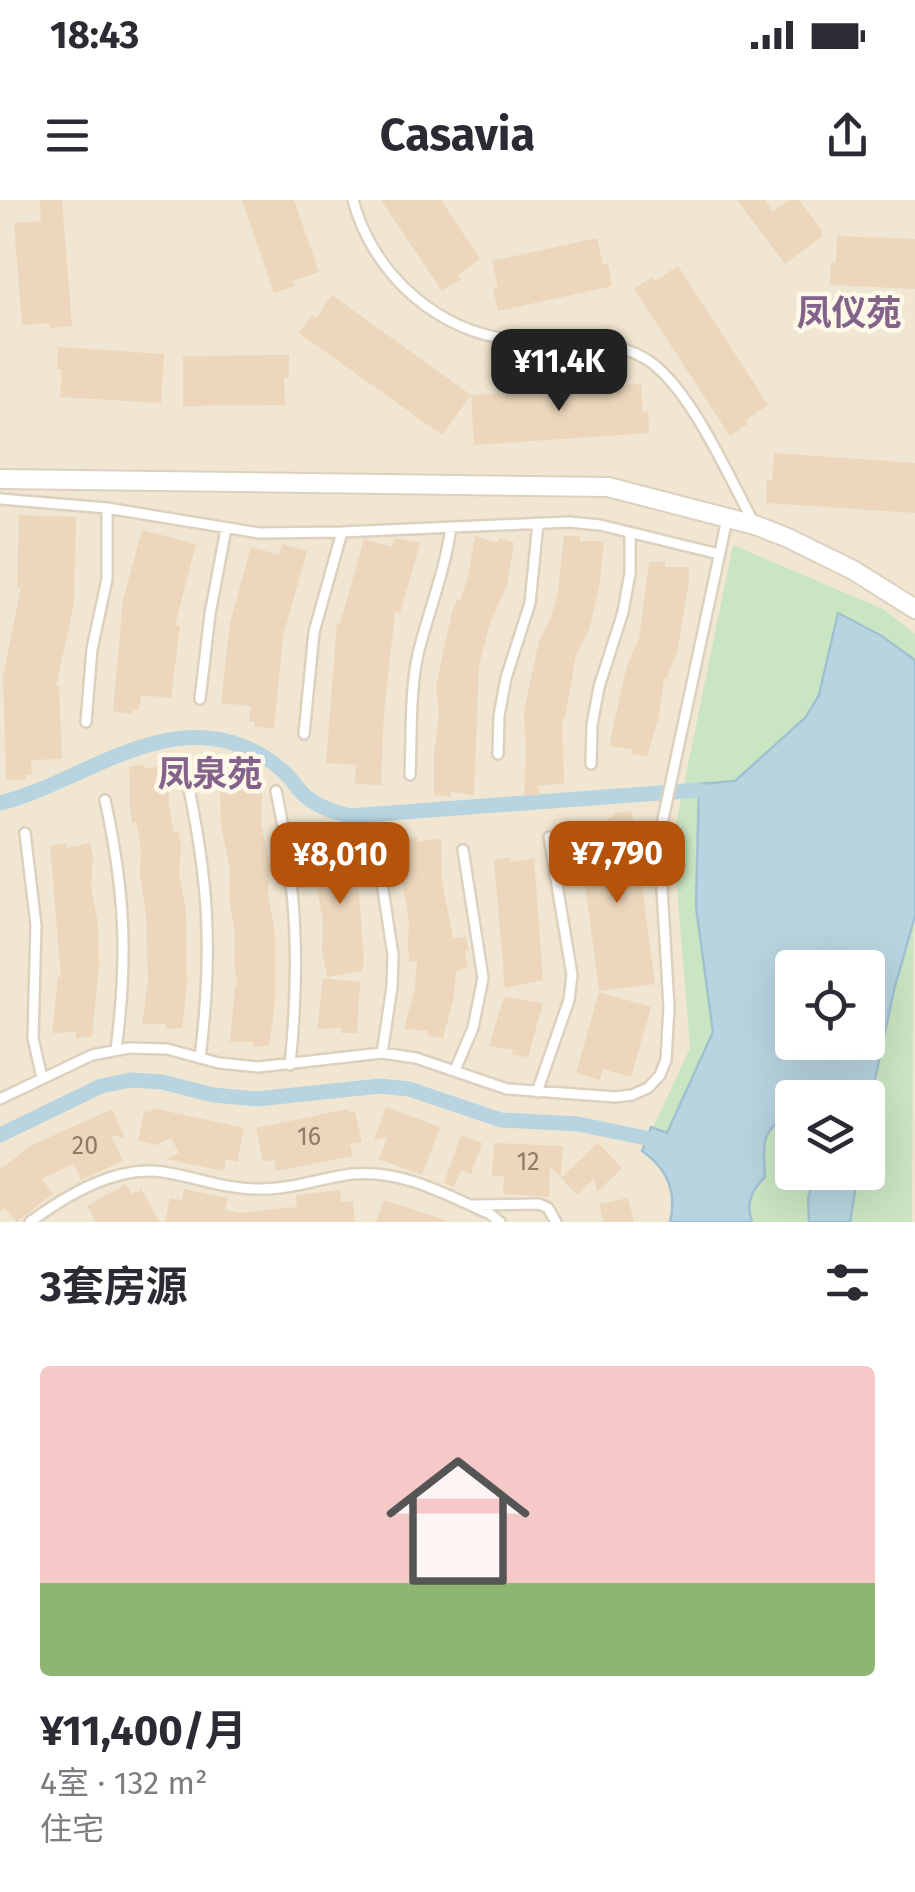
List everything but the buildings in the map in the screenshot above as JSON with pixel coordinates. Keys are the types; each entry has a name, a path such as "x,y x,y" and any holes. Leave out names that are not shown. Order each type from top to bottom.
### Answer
{"street":[{"path":"0,480 608,487 754,525 838,562 915,609"}],"lane":[{"path":"352,200 380,260 406,290 438,314 494,336 614,346 656,366 679,390 754,525"},
{"path":"0,499 107,508 226,529 292,534 584,524 720,554"},
{"path":"86,722 92,649 107,579 107,508"},
{"path":"0,1099 92,1055 116,1050 167,1050 239,1066 290,1065 382,1053 416,1058 507,1088 536,1092 632,1095 648,1088 660,1076 666,1060 669,1007 659,838 727,518"},
{"path":"498,754 506,678 530,603 538,523"},
{"path":"410,775 414,680 420,642 445,567 451,528"},
{"path":"200,699 226,529"},
{"path":"304,734 314,632 342,532"},
{"path":"590,764 599,687 623,612 630,573 630,533"},
{"path":"186,776 202,845 209,916 208,988 200,1058"},
{"path":"276,792 290,859 297,928 297,997 290,1065"},
{"path":"106,800 119,862 125,924 124,988 116,1050"},
{"path":"26,833 36,925 33,1038 42,1078"},
{"path":"375,837 393,955 382,1053"},
{"path":"536,1092 570,1000 572,974 549,838"},
{"path":"455,1070 476,1016 483,978 464,850"},
{"path":"30,1222 54,1204 92,1185 133,1171 259,1189 297,1186 350,1174 385,1174 468,1204 500,1222"},
{"path":"468,1204 539,1204 548,1208 556,1222"}],"shaded area":[{"path":"0,200 915,200 915,1222 0,1222"}],"green space":[{"path":"733,545 883,609 915,634 912,1222 670,1222 672,1201 668,1182 658,1165 642,1151 690,1048 673,838"}],"water":[{"path":"838,613 880,635 915,660 915,916 885,1032 885,950 775,950 775,1060 879,1060 875,1080 775,1080 775,1124 766,1138 765,1177 750,1203 752,1222 670,1222 672,1201 668,1182 658,1165 642,1151 651,1127 667,1133 713,1032 696,907 699,784 735,781 806,717 819,695"},
{"path":"810,1190 855,1190 850,1222 809,1222"}],"waterway":[{"path":"0,803 119,755 180,738 211,738 248,748 277,766 313,801 350,816 699,790"},
{"path":"0,1135 101,1086 131,1080 257,1099 380,1086 409,1089 501,1120 578,1124 646,1138"}],"district":[{"name":"凤仪苑","path":"849,313"},
{"name":"凤泉苑","path":"210,774"}]}
